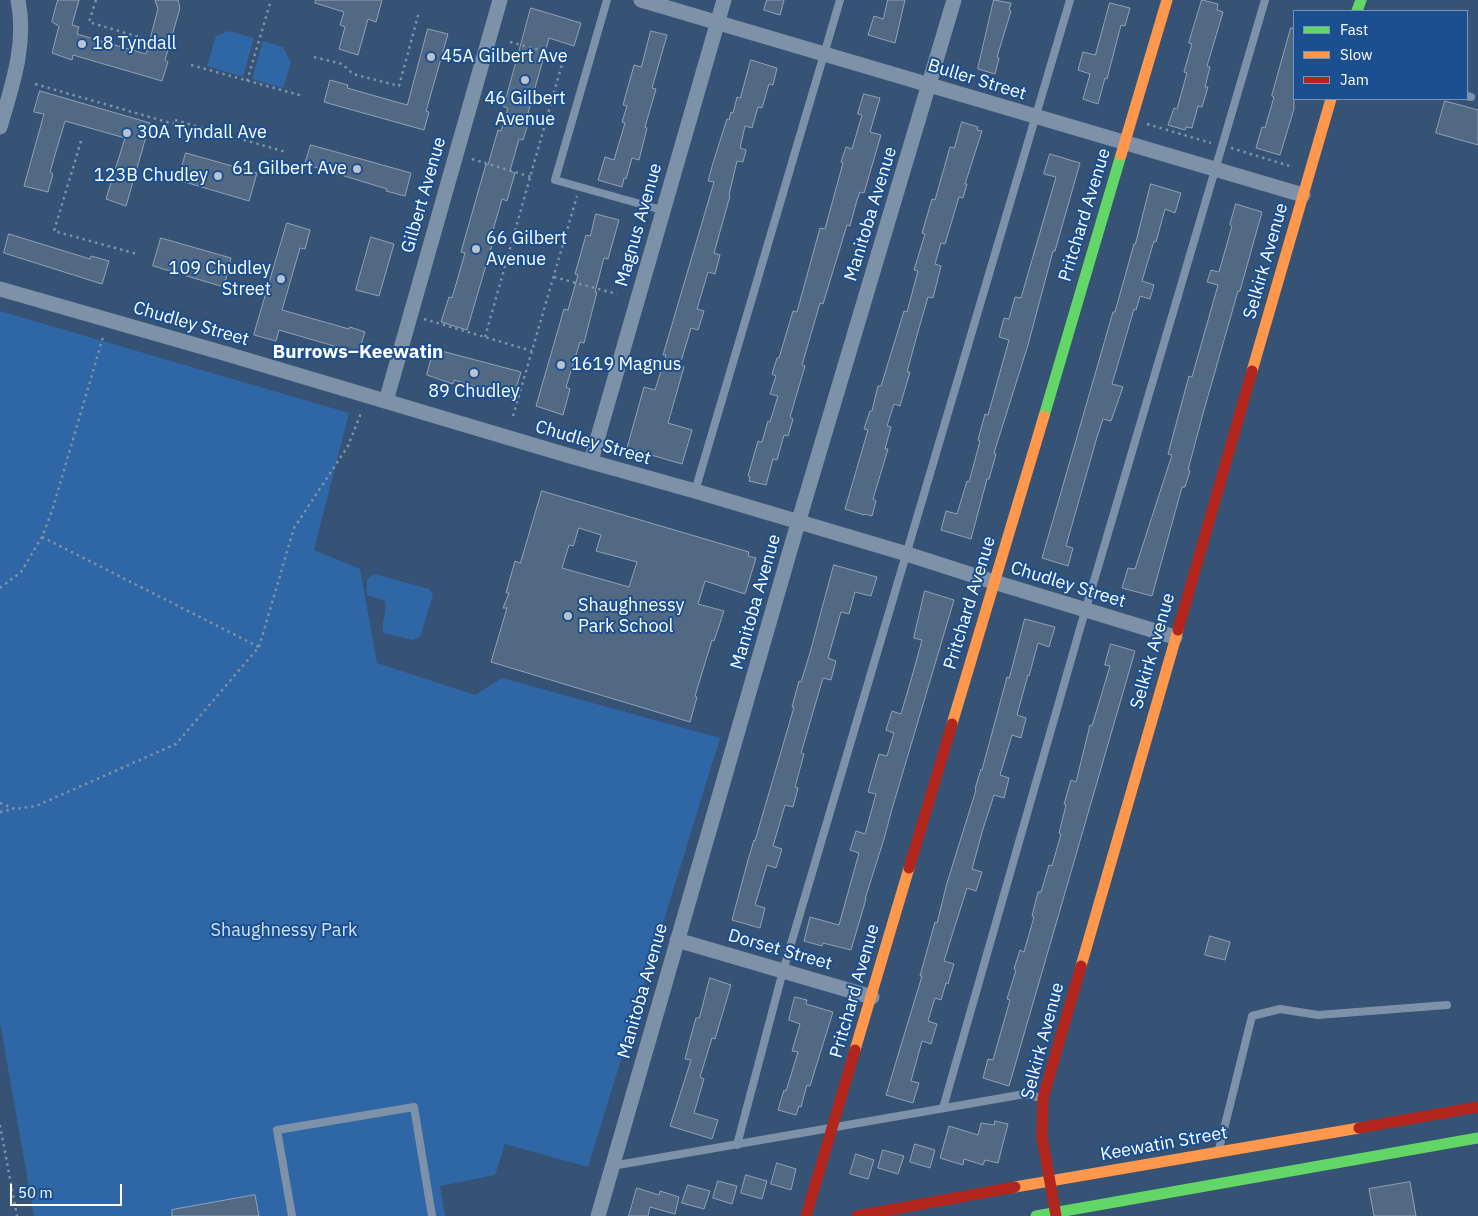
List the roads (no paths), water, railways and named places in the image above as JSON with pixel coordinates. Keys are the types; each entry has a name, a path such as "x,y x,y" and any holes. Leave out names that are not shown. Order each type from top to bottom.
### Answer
{"street":[{"path":"0,127 16,71 19,52 21,30 18,0"},
{"name":"Gilbert Avenue","path":"386,401 500,0"},
{"name":"Buller Street","path":"640,0 1303,194"},
{"name":"Magnus Avenue","path":"590,461 724,0"},
{"name":"Manitoba Avenue","path":"598,1216 799,522 954,0"},
{"name":"Pritchard Avenue","path":"806,1216 1167,0"},
{"name":"Selkirk Avenue","path":"1056,1214 1042,1137 1043,1098 1332,100"},
{"name":"Chudley Street","path":"0,289 127,324 365,396 695,491 1175,637"},
{"name":"Dorset Street","path":"677,940 872,997"},
{"name":"Keewatin Street","path":"857,1216 1478,1107"},
{"path":"1036,1216 1056,1214 1478,1138"}],"lane":[{"path":"607,0 555,180 662,210"},
{"path":"695,491 840,0"},
{"path":"737,1145 783,971 1070,0"},
{"path":"942,1108 1265,0"},
{"path":"1218,1153 1252,1016 1280,1010 1318,1015 1446,1005"},
{"path":"612,1166 1024,1094 1043,1098"},
{"path":"292,1216 277,1130 414,1107 432,1216"}],"place":[{"name":"18 Tyndall","path":"82,44"},
{"name":"45A Gilbert Ave","path":"431,57"},
{"name":"46 Gilbert Avenue","path":"525,80"},
{"name":"30A Tyndall Ave","path":"127,133"},
{"name":"61 Gilbert Ave","path":"357,169"},
{"name":"123B Chudley","path":"218,176"},
{"name":"66 Gilbert Avenue","path":"476,249"},
{"name":"109 Chudley Street","path":"281,279"},
{"name":"1619 Magnus","path":"561,365"},
{"name":"89 Chudley","path":"474,373"},
{"name":"Shaughnessy Park School","path":"568,616"}],"district":[{"name":"Burrows–Keewatin","path":"358,353"}],"park label":[{"name":"Shaughnessy Park","path":"284,931"}]}
